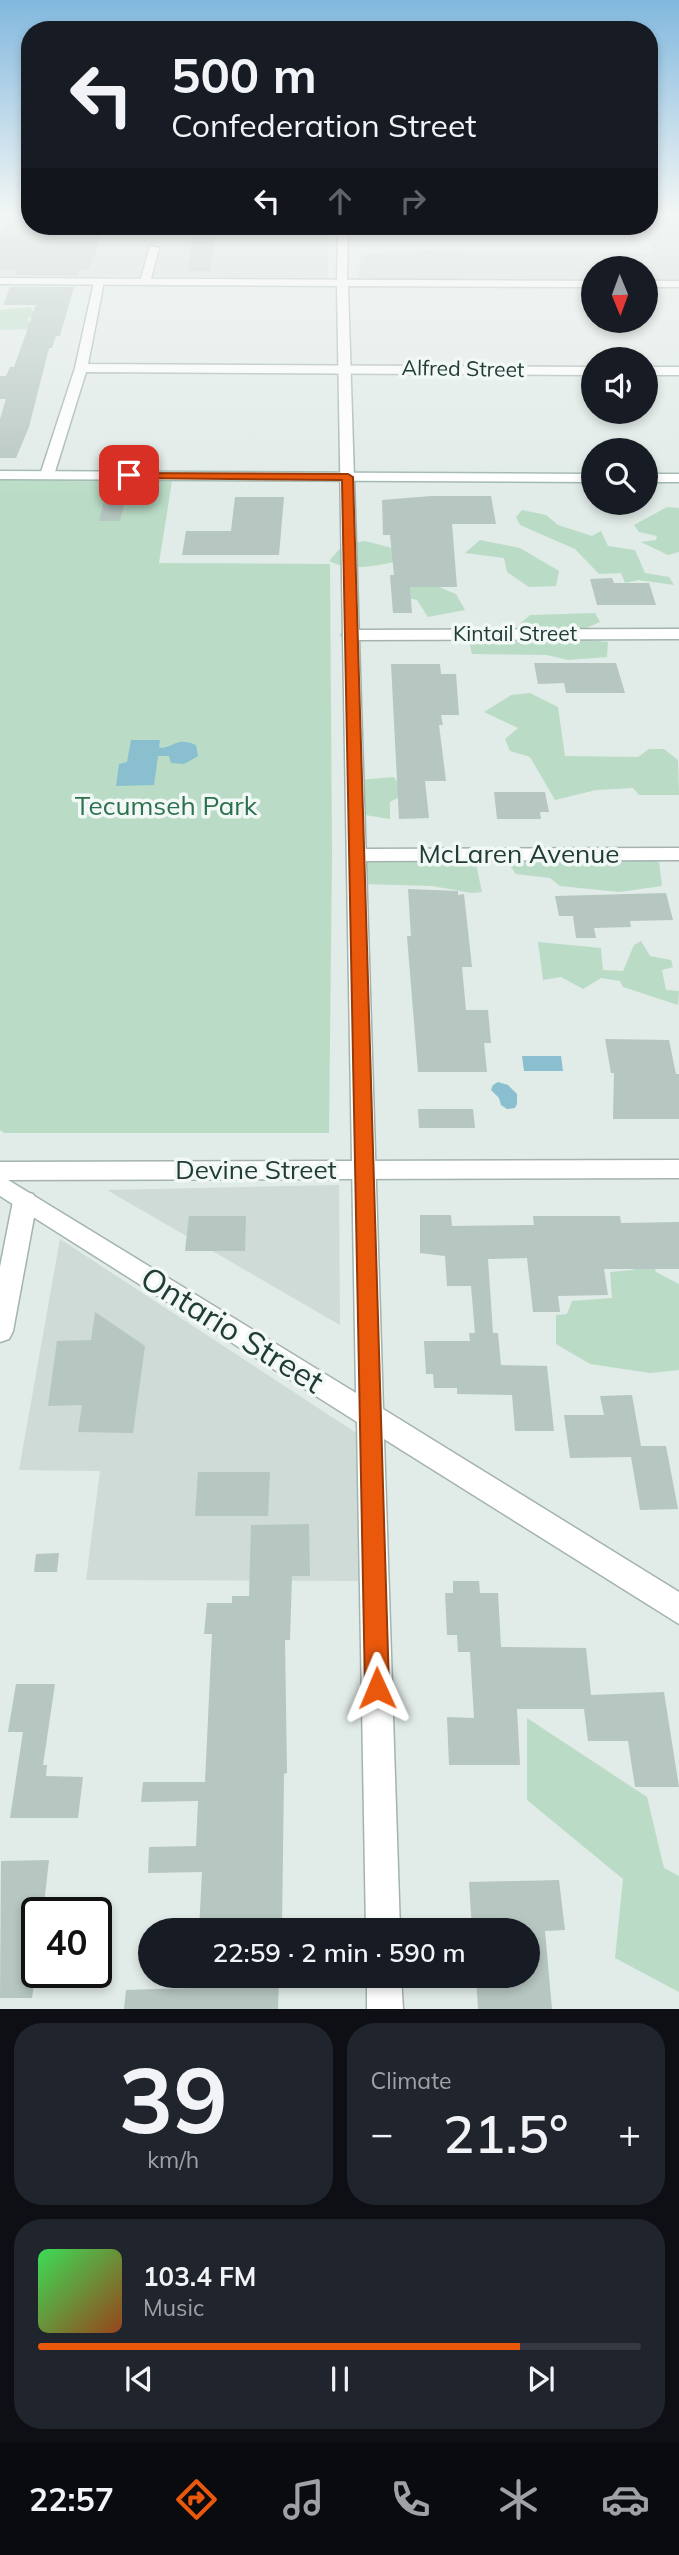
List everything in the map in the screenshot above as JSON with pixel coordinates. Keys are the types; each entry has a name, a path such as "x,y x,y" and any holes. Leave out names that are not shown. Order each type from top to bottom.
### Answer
{"street":[{"path":"47,475 81,368 93,309"},
{"path":"342,309 358,855 383,1918"},
{"name":"Alfred Street","path":"81,368 581,370"},
{"path":"658,371 679,371"},
{"path":"0,475 581,478"},
{"path":"658,478 679,478"},
{"name":"Kintail Street","path":"351,635 679,634"},
{"name":"McLaren Avenue","path":"358,855 679,854"},
{"name":"Devine Street","path":"0,1171 679,1169"},
{"name":"Ontario Street","path":"0,1184 679,1609"},
{"path":"0,1331 25,1201"},
{"path":"384,1988 385,2009"}],"shaded area":[{"path":"339,1185 340,1325 107,1190"},
{"path":"60,1239 361,1436 362,1581 86,1580 100,1471 19,1470"}],"green space":[{"path":"32,309 39,317 28,318 29,322 37,323 31,329 0,330 0,310"},
{"name":"Tecumseh Park","path":"0,479 172,481 159,563 330,564 332,854 329,1133 4,1133 0,1130"},
{"path":"667,507 679,508 679,552 668,555 641,542 656,540 657,536 639,532 634,525 652,515 658,515 658,512"},
{"path":"522,510 546,515 558,525 592,536 601,531 608,546 635,550 645,573 669,577 674,585 638,580 625,583 621,573 599,574 575,549 520,525 516,517"},
{"path":"480,540 520,548 559,571 556,586 529,587 507,572 504,558 465,553"},
{"path":"365,541 392,548 395,562 354,567 329,561 343,545"},
{"path":"429,583 456,594 465,610 428,617 417,600 405,597 401,589"},
{"path":"595,613 600,622 577,632 578,639 608,642 607,657 568,660 547,655 472,654 469,641 479,632 520,640 513,630 530,615"},
{"path":"530,693 558,707 565,756 638,757 649,749 664,749 678,760 679,795 639,795 633,788 596,790 555,800 530,757 510,751 505,739 518,728 484,712 511,695"},
{"path":"394,777 405,794 390,802 390,819 359,814 358,780"},
{"path":"417,850 476,864 482,892 472,893 432,886 362,884 364,861"},
{"path":"569,856 646,858 659,862 662,886 619,892 560,886 550,878 516,874 508,863"},
{"path":"641,941 650,956 671,960 673,967 662,970 666,990 679,991 678,1005 623,987 620,981 601,978 583,989 561,977 543,980 538,942 601,948 603,970 623,971 634,945"},
{"path":"631,1243 647,1245 656,1272 679,1284 679,1370 650,1373 590,1364 556,1344 556,1315 567,1314 572,1301 612,1298 610,1272 633,1270"},
{"path":"527,1718 647,1797 664,1868 679,1876 679,1992 615,1958 623,1879 527,1800"}],"water":[{"path":"131,740 160,740 159,747 162,748 181,742 190,743 196,745 198,756 184,764 171,763 169,756 158,756 154,785 116,786 119,764 127,762"},
{"path":"522,1056 561,1056 563,1071 524,1071"},
{"path":"498,1082 508,1085 517,1094 515,1108 507,1109 501,1105 499,1098 491,1090"}],"building":[{"path":"35,309 68,309 60,336 56,336 52,348 49,348 29,427 16,458 0,458 0,419 6,399 0,399 0,376 6,376 10,367 14,367"},
{"path":"431,496 491,496 496,524 452,524 457,587 410,587 412,613 393,613 390,575 394,575 390,535 383,535 382,500"},
{"path":"235,497 284,497 279,555 182,555 186,531 231,531"},
{"path":"104,501 125,501 120,521 99,521"},
{"path":"612,578 614,583 649,583 656,605 597,605 590,579"},
{"path":"534,663 616,663 625,693 566,693 564,683 538,684"},
{"path":"391,664 440,664 441,674 456,674 459,715 441,715 443,725 439,725 446,781 425,781 429,818 399,819"},
{"path":"494,792 545,792 549,812 540,812 541,819 497,819"},
{"path":"408,889 458,891 458,895 464,894 472,967 462,967 466,1010 488,1010 491,1043 484,1043 487,1072 418,1072 407,936 411,936"},
{"path":"666,893 673,920 630,921 631,927 594,928 596,938 576,938 573,916 559,916 555,896"},
{"path":"605,1039 669,1040 676,1074 679,1074 679,1119 613,1119 614,1073 611,1073"},
{"path":"418,1109 473,1109 475,1128 419,1128"},
{"path":"420,1215 451,1215 452,1226 534,1225 533,1216 620,1216 621,1223 679,1222 679,1269 604,1269 608,1295 558,1296 560,1312 533,1312 527,1258 488,1259 493,1333 498,1333 501,1365 547,1366 554,1431 515,1431 512,1395 457,1394 457,1388 434,1388 433,1374 426,1374 424,1341 470,1341 469,1333 475,1333 471,1286 447,1286 445,1256 420,1253"},
{"path":"189,1216 246,1216 245,1251 185,1251"},
{"path":"95,1312 145,1346 133,1433 78,1432 82,1405 48,1406 57,1341 91,1340"},
{"path":"632,1395 641,1446 666,1446 678,1509 640,1510 631,1457 570,1458 564,1415 604,1415 600,1396"},
{"path":"198,1472 270,1472 268,1516 195,1516"},
{"path":"309,1524 310,1576 292,1576 290,1640 285,1640 287,1773 284,1774 282,1918 200,1918 202,1872 148,1873 149,1847 196,1846 198,1801 141,1802 143,1782 205,1782 212,1634 204,1634 207,1603 232,1603 232,1596 249,1596 251,1525"},
{"path":"59,1553 57,1572 34,1572 36,1554"},
{"path":"453,1581 479,1581 480,1593 498,1593 501,1647 586,1648 591,1695 664,1692 679,1787 635,1787 628,1741 588,1741 584,1709 517,1709 520,1765 449,1765 447,1717 474,1718 470,1652 458,1652 457,1635 447,1635 445,1593 453,1593"},
{"path":"16,1684 55,1684 43,1765 47,1765 46,1776 83,1777 78,1818 10,1818 23,1732 8,1732"},
{"path":"49,1860 45,1897 21,1897 21,1988 33,1988 32,1998 0,1998 1,1861"},
{"path":"559,1880 565,1930 545,1931 552,2009 478,2009 477,1988 540,1988 540,1918 471,1918 469,1882"},
{"path":"279,1988 278,2009 124,2009 126,1990"}],"route":[{"path":"129,475 348,477 377,1688"}]}
